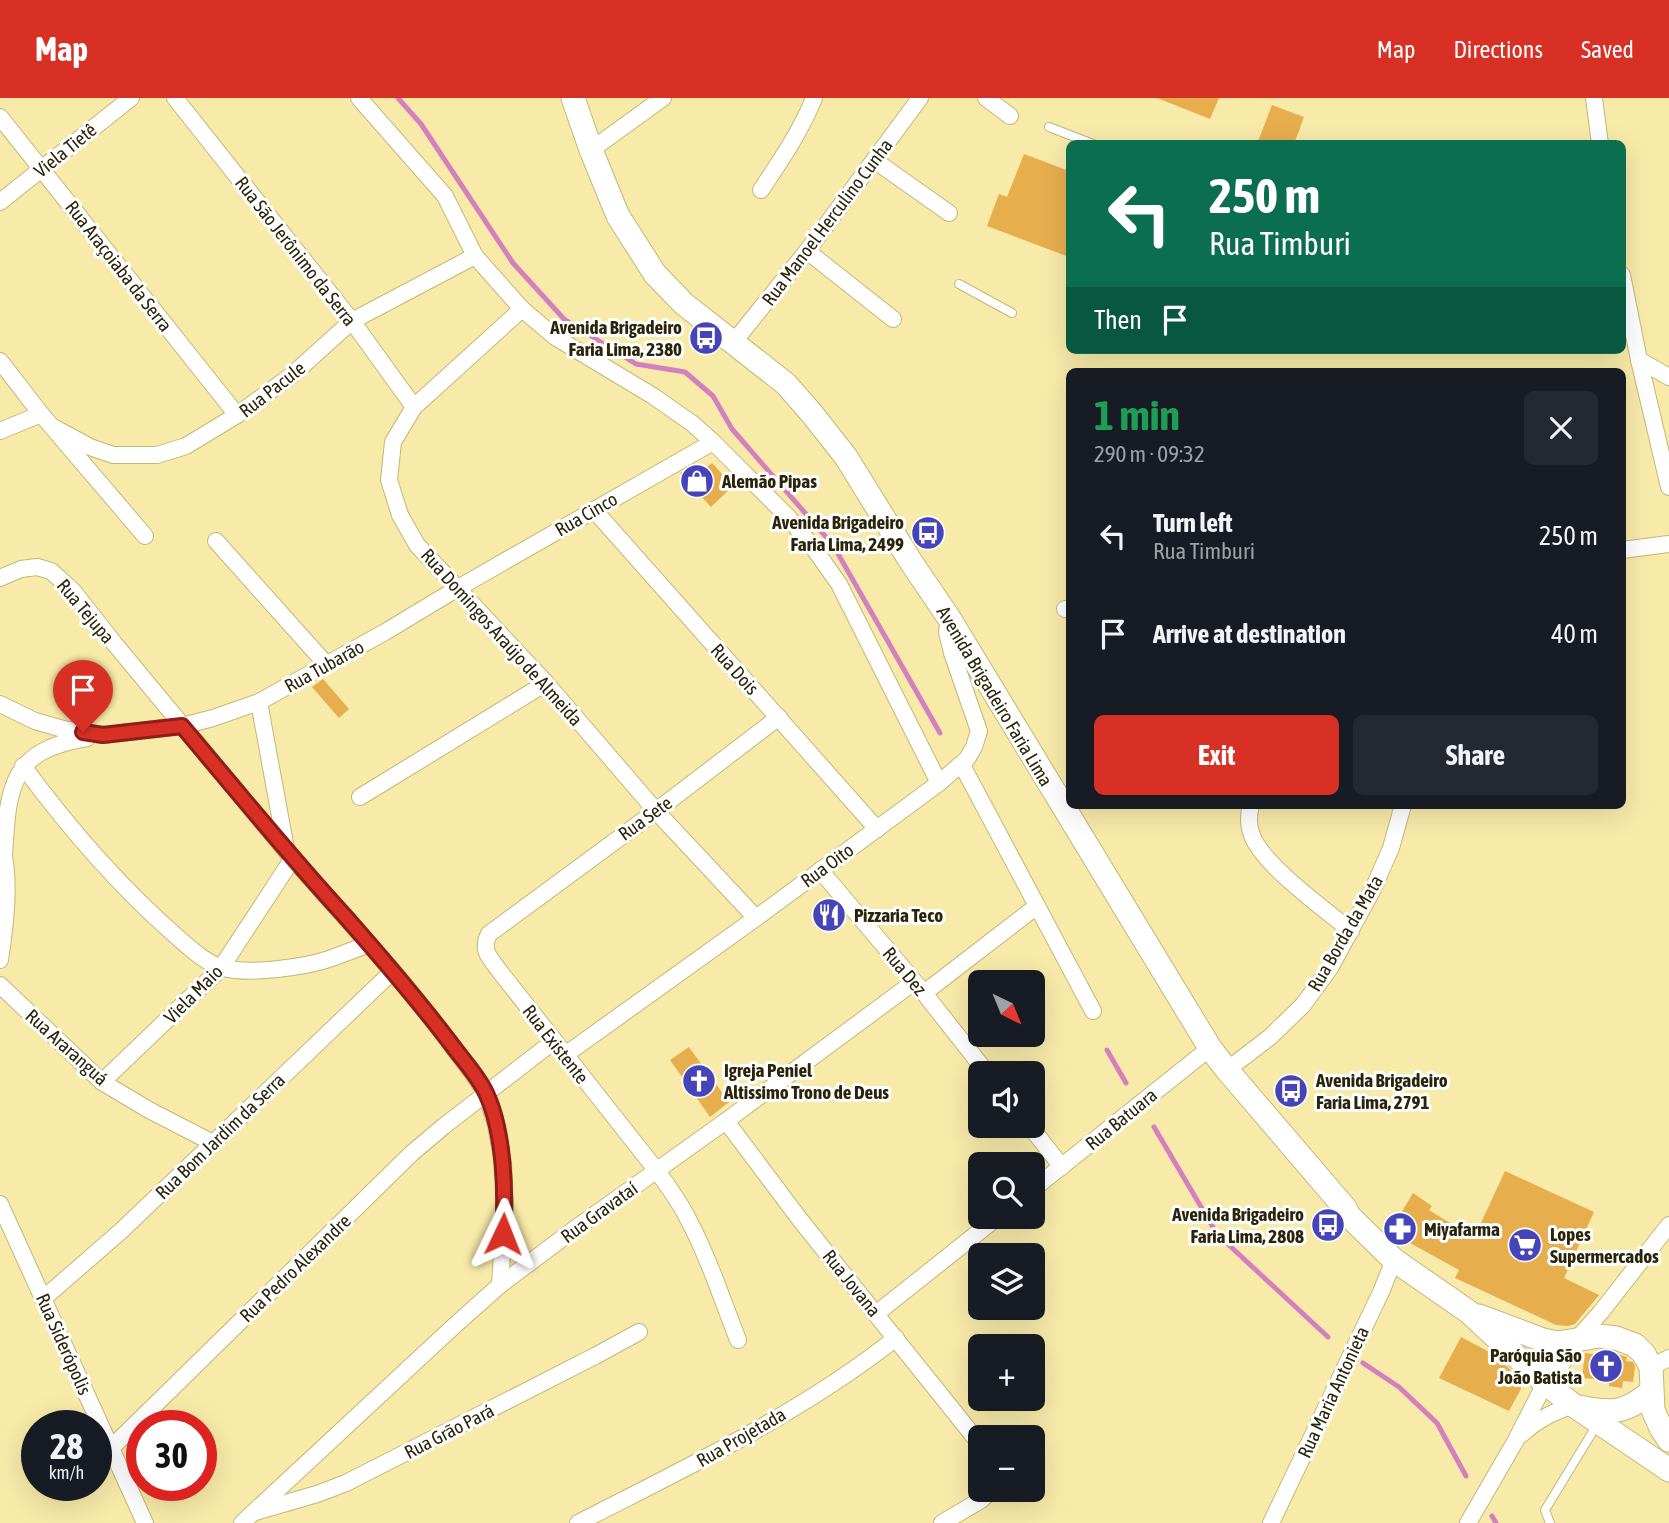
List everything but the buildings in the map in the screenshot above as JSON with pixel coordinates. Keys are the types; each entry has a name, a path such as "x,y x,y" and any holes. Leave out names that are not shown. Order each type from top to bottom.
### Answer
{"main road":[{"name":"Avenida Brigadeiro Faria Lima","path":"573,98 618,216 656,274 684,304 786,384 813,415 846,457 911,562 1063,791"},
{"name":"Avenida Brigadeiro Faria Lima","path":"1073,809 1210,1048 1349,1216 1394,1260 1469,1312 1545,1383 1598,1423 1669,1470"},
{"name":"Avenida Brigadeiro Faria Lima","path":"1469,1312 1543,1340 1558,1343 1599,1336 1616,1338 1635,1345 1644,1354 1660,1362 1651,1392 1653,1410 1669,1440"},
{"path":"1545,1383 1575,1341"},
{"path":"1573,1405 1613,1412 1638,1403 1651,1392"}],"street":[{"name":"Viela Tietê","path":"0,202 131,98"},
{"name":"Rua São Jerônimo da Serra","path":"175,98 352,321 414,407"},
{"path":"359,98 445,196 475,256 522,309 555,337 653,396 693,424 788,516 839,584 939,783"},
{"path":"591,150 663,98"},
{"path":"761,190 793,142 814,98"},
{"name":"Rua Manoel Herculino Cunha","path":"733,344 807,251 920,98"},
{"path":"986,98 1010,116"},
{"path":"1594,98 1599,140"},
{"name":"Rua Araçoiaba da Serra","path":"0,117 237,415"},
{"path":"874,160 949,214"},
{"path":"807,251 893,319"},
{"name":"Rua Pacule","path":"53,427 90,447 113,454 157,454 186,446 237,415 292,375 352,321 475,256"},
{"path":"1626,295 1669,487"},
{"name":"Rua Domingos Araújo de Almeida","path":"522,309 414,407 393,442 389,480 400,515 417,545 546,683 656,811 756,918"},
{"path":"1639,360 1669,377"},
{"path":"0,361 41,414 145,536"},
{"path":"2,427 41,414"},
{"name":"Rua Cinco","path":"458,588 713,442"},
{"name":"Rua Dois","path":"594,510 877,829"},
{"path":"216,541 326,664"},
{"path":"1626,549 1669,544"},
{"name":"Rua Tejupa","path":"0,579 22,569 37,567 51,571 73,591 290,855 393,971 440,1029 486,1093 496,1125 503,1163 505,1208 500,1285"},
{"name":"Rua Tubarão","path":"103,735 182,726 260,702 458,588"},
{"name":"Rua Oito","path":"565,1055 962,765 974,747 979,731 952,653 947,632 949,618"},
{"path":"360,797 546,683"},
{"path":"260,702 290,855"},
{"path":"0,704 35,721 63,729 103,735"},
{"name":"Rua Sete","path":"511,917 779,718"},
{"path":"0,960 6,895 2,849 14,784 23,766 38,753 55,745 103,735"},
{"path":"962,765 1093,1012"},
{"path":"23,766 70,826 138,900 194,952 221,968 242,971 281,968 326,960 369,944"},
{"path":"1250,809 1251,833 1258,849 1275,868 1351,931"},
{"name":"Rua Borda da Mata","path":"1227,1070 1270,1037 1303,1004 1330,968 1373,889 1391,848 1403,809"},
{"name":"Viela Maio","path":"103,1082 221,968 290,855"},
{"name":"Rua Dez","path":"820,870 978,1061"},
{"name":"Rua Gravataí","path":"247,1518 500,1285 726,1121 1037,906"},
{"name":"Rua Existente","path":"511,917 489,933 484,942 486,952 657,1171 687,1217 738,1340"},
{"name":"Rua Bom Jardim da Serra","path":"44,1298 121,1231 393,971"},
{"name":"Rua Araranguá","path":"0,985 103,1082 149,1110 213,1143"},
{"path":"486,1093 554,1041"},
{"name":"Rua Batuara","path":"1045,1180 1210,1048"},
{"name":"Rua Pedro Alexandre","path":"112,1447 412,1153 486,1093"},
{"name":"Rua Jovana","path":"726,1121 801,1221 968,1429"},
{"path":"1039,1138 1062,1167"},
{"name":"Rua Siderópolis","path":"0,1204 93,1410"},
{"path":"1575,1341 1669,1225"},
{"path":"877,1313 983,1229"},
{"name":"Rua Maria Antonieta","path":"1271,1523 1394,1260"},
{"name":"Rua Grão Pará","path":"247,1518 346,1483 639,1332"},
{"name":"Rua Projetada","path":"578,1523 643,1491 770,1421 849,1373 896,1338"},
{"path":"1470,1522 1545,1383"},
{"path":"1516,1440 1534,1423 1573,1405"},
{"name":"Rua Siderópolis","path":"112,1453 145,1523"},
{"path":"946,1522 978,1502"}],"lane":[{"path":"1049,127 1083,140"},
{"path":"959,284 1012,313"},
{"path":"1550,1523 1545,1510 1598,1423"}],"waterway":[{"path":"398,98 421,124 513,263 564,319 636,364 685,372 713,396 732,429 833,545 940,733"},
{"path":"1107,1050 1126,1083"},
{"path":"1154,1127 1217,1234 1328,1337"},
{"path":"1363,1363 1399,1387 1437,1423 1466,1476"},
{"path":"1492,1516 1496,1523"}],"place":[{"name":"Avenida Brigadeiro Faria Lima, 2380","path":"706,338"},
{"name":"Alemão Pipas","path":"697,481"},
{"name":"Avenida Brigadeiro Faria Lima, 2499","path":"928,533"},
{"name":"Pizzaria Teco","path":"829,915"},
{"name":"Igreja Peniel Altissimo Trono de Deus","path":"699,1081"},
{"name":"Avenida Brigadeiro Faria Lima, 2791","path":"1291,1091"},
{"name":"Avenida Brigadeiro Faria Lima, 2808","path":"1328,1225"},
{"name":"Miyafarma","path":"1400,1229"},
{"name":"Lopes Supermercados","path":"1525,1245"},
{"name":"Paróquia São João Batista","path":"1606,1366"}],"route":[{"path":"83,732 103,735 182,726 287,852 393,971 486,1093 496,1125 503,1163 503,1234"}]}
